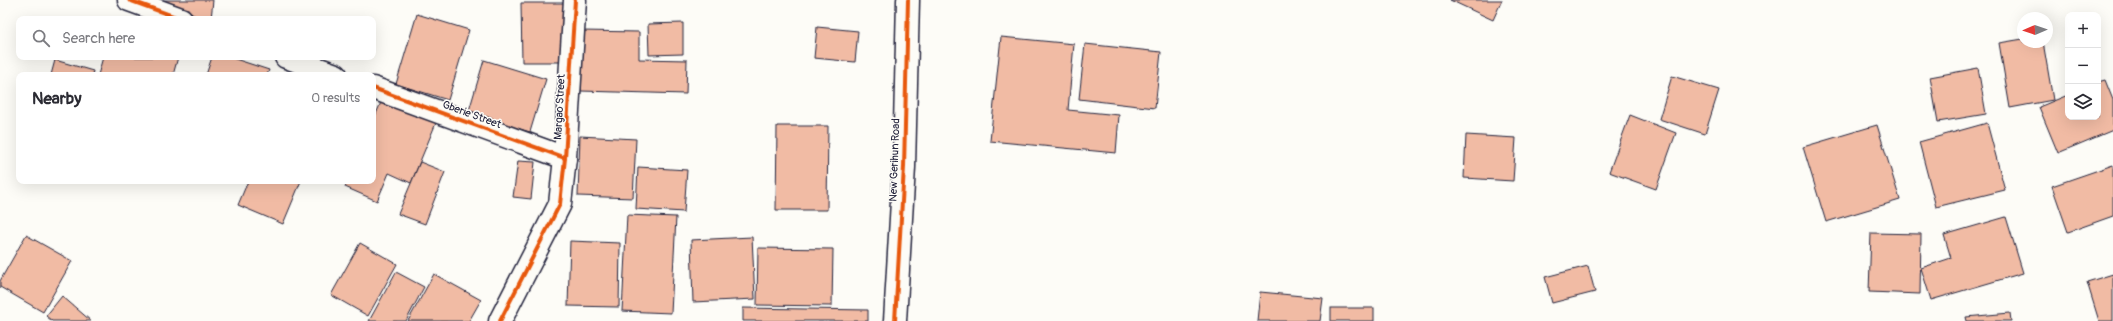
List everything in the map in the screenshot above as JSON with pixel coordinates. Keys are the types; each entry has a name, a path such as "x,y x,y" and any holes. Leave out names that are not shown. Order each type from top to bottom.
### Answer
{"street":[{"path":"129,0 173,16"},
{"name":"Margao Street","path":"500,321 560,204 565,158 575,0"},
{"name":"New Gerihun Road","path":"895,321 904,167 908,0"},
{"path":"294,60 328,72"},
{"name":"Gberie Street","path":"376,89 565,158"}],"building":[{"path":"135,0 213,0 211,16 197,16"},
{"path":"1450,0 1502,0 1493,20"},
{"path":"521,3 566,3 567,62 522,62"},
{"path":"417,14 469,30 448,100 396,84"},
{"path":"683,23 683,54 649,55 648,24"},
{"path":"817,27 858,31 855,62 814,58"},
{"path":"582,31 639,32 639,59 687,60 686,94 581,91"},
{"path":"1001,37 1074,44 1068,110 1119,115 1116,153 990,141"},
{"path":"2017,40 2017,48 2044,48 2053,100 2010,108 1999,43"},
{"path":"1085,44 1161,52 1155,108 1079,99"},
{"path":"55,60 93,71 93,72 52,72"},
{"path":"102,60 177,60 174,72 99,72"},
{"path":"211,60 238,60 269,70 268,72 207,72"},
{"path":"484,60 546,79 530,132 468,114"},
{"path":"1978,68 1986,114 1938,122 1930,77"},
{"path":"1672,76 1719,90 1705,134 1659,119"},
{"path":"2105,80 2113,100 2113,130 2058,153 2039,107 2065,96 2065,120 2101,120 2101,81"},
{"path":"382,100 436,123 411,183 389,173 377,201 345,187 346,184 376,184 376,114"},
{"path":"1630,115 1676,133 1656,189 1609,172"},
{"path":"1987,123 2005,190 1936,207 1919,142"},
{"path":"1877,125 1900,200 1826,222 1803,147"},
{"path":"777,126 828,126 827,210 776,210"},
{"path":"1466,135 1516,138 1513,181 1464,178"},
{"path":"580,136 636,139 633,198 578,196"},
{"path":"518,161 535,162 531,199 513,197"},
{"path":"420,162 445,172 425,224 398,214"},
{"path":"2113,165 2113,216 2068,232 2052,186"},
{"path":"638,167 687,170 684,212 636,209"},
{"path":"247,184 300,184 283,224 238,205"},
{"path":"627,215 676,217 671,313 622,311"},
{"path":"2006,217 2023,273 1931,300 1921,268 1951,258 1944,235"},
{"path":"1871,233 1921,234 1920,294 1869,292"},
{"path":"26,235 72,261 43,312 0,287 0,281"},
{"path":"752,237 755,299 693,302 691,240"},
{"path":"570,241 620,243 619,307 568,306"},
{"path":"360,243 397,264 368,316 331,295"},
{"path":"758,248 833,249 832,306 757,305"},
{"path":"1588,266 1595,292 1552,303 1545,277"},
{"path":"396,272 424,287 406,321 369,321"},
{"path":"434,274 481,300 469,321 408,321"},
{"path":"2113,274 2113,321 2099,321 2087,282"},
{"path":"1260,292 1323,298 1320,321 1257,321"},
{"path":"62,296 91,321 52,321 46,316"},
{"path":"743,308 868,310 868,321 743,321"},
{"path":"1331,308 1374,308 1374,321 1331,321"},
{"path":"2010,313 2011,321 1967,321 1966,317"}],"cycle path":[{"path":"129,0 173,16"},
{"path":"500,321 560,204 565,158 575,0"},
{"path":"895,321 904,167 908,0"},
{"path":"376,89 565,158"}]}
